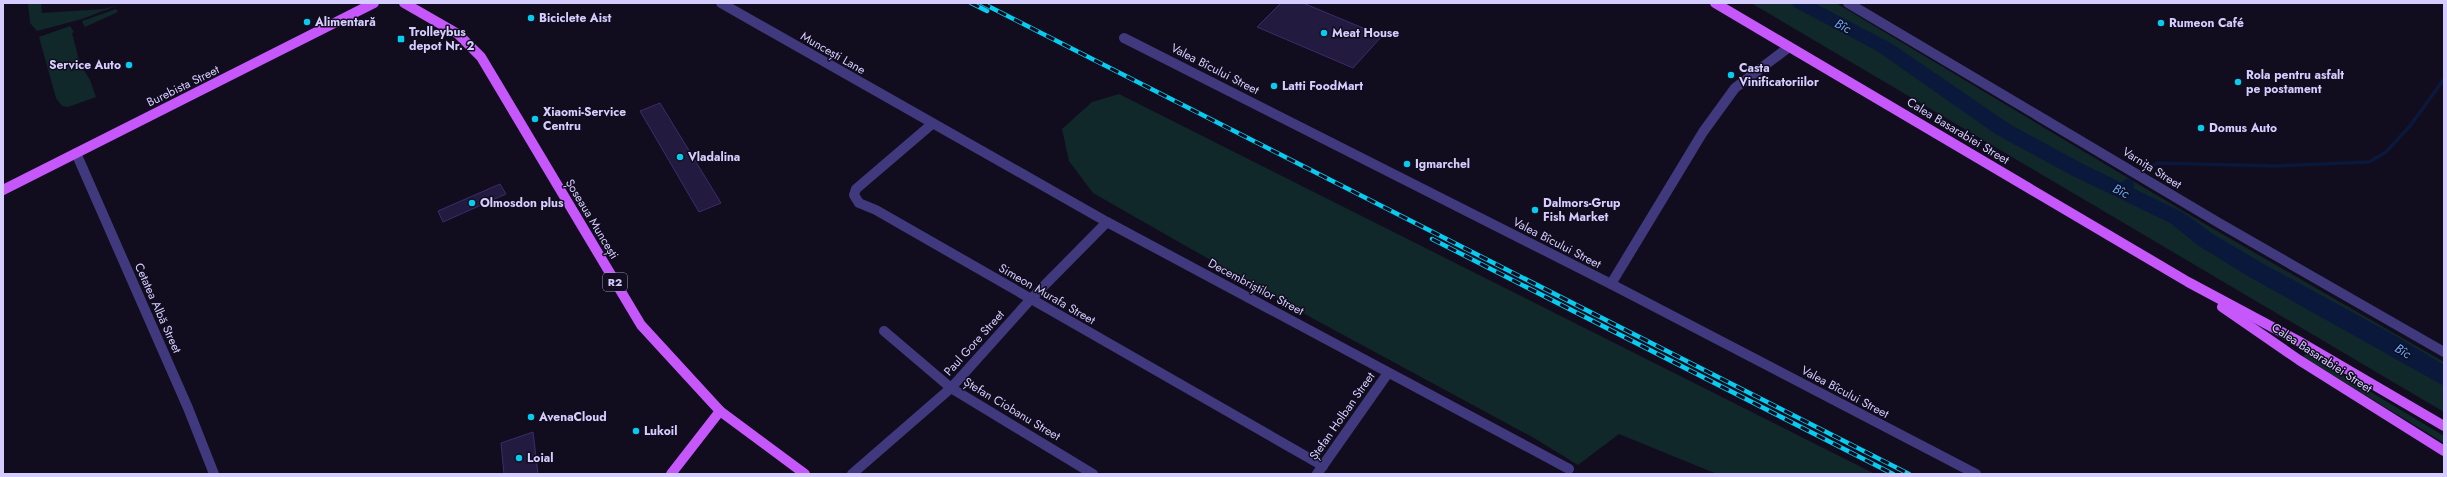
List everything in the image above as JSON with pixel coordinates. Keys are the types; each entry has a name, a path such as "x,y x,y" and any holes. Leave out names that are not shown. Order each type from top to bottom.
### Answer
{"main road":[{"name":"Burebista Street","path":"3,190 374,3"},
{"name":"Șoseaua Muncești","path":"404,3 458,34 481,57 641,325 720,411 805,474"},
{"name":"Calea Basarabiei Street","path":"1715,3 2188,282 2302,343 2444,426"},
{"name":"Calea Basarabiei Street","path":"2188,282 2299,360 2444,452"},
{"path":"671,474 720,411"}],"street":[{"name":"Muncești Lane","path":"721,3 932,124"},
{"name":"Varnița Street","path":"1848,3 2086,143 2188,206 2444,352"},
{"name":"Valea Bîcului Street","path":"1124,38 1611,284 1976,474"},
{"path":"1611,284 1703,132 1735,88 1789,47"},
{"name":"Decembriștilor Street","path":"932,124 1107,222 1569,469"},
{"name":"Simeon Murafa Street","path":"932,124 856,189 854,195 855,199 1320,470"},
{"name":"Cetatea Albă Street","path":"76,153 188,408 214,474"},
{"name":"Paul Gore Street","path":"852,474 951,388 1030,300 1107,222"},
{"name":"Ștefan Ciobanu Street","path":"884,331 951,388 1093,474"},
{"name":"Ștefan Holban Street","path":"1320,470 1388,373"}],"green space":[{"path":"28,3 41,3 42,13 104,9 116,6 82,19 37,31 30,23"},
{"path":"1751,3 1836,3 2205,224 2444,362 2444,412"},
{"path":"116,9 118,12 85,27 82,21"},
{"path":"70,26 74,32 72,33 80,64 90,80 96,97 68,107 62,106 56,98 39,37"},
{"path":"1119,94 1875,474 1717,474 1619,434 1578,465 1534,438 1312,318 1093,193 1069,161 1062,129 1092,102"},
{"path":"2306,353 2444,436 2444,443 2303,357"}],"building":[{"name":"Meat House","path":"1281,3 1303,3 1382,36 1353,68 1257,27"},
{"name":"Vladalina","path":"660,103 721,203 699,212 640,111"},
{"name":"Olmosdon plus","path":"500,184 506,194 443,222 438,211"},
{"name":"Loial","path":"533,432 538,474 504,474 501,443"}],"waterway":[{"name":"Bîc","path":"1800,3 1884,47 2004,130 2078,170 2177,218 2206,240 2254,269 2388,342 2444,377"},
{"path":"2147,168 2158,163 2275,166 2369,162 2386,152 2410,126 2444,79"},
{"path":"2121,191 2128,185"}],"railway":[{"path":"971,3 987,11"},
{"path":"982,3 1909,474"},
{"path":"1432,239 1893,474"}],"place":[{"name":"Biciclete Aist","path":"531,18"},
{"name":"Alimentară","path":"307,22"},
{"name":"Rumeon Café","path":"2161,23"},
{"name":"Meat House","path":"1324,33"},
{"name":"Trolleybus depot Nr. 2","path":"401,39"},
{"name":"Service Auto","path":"129,65"},
{"name":"Casta Vinificatoriilor","path":"1731,75"},
{"name":"Rola pentru asfalt pe postament","path":"2238,82"},
{"name":"Latti FoodMart","path":"1274,86"},
{"name":"Xiaomi-Service Centru","path":"535,119"},
{"name":"Domus Auto","path":"2201,128"},
{"name":"Vladalina","path":"680,157"},
{"name":"Igmarchel","path":"1407,164"},
{"name":"Olmosdon plus","path":"472,203"},
{"name":"Dalmors-Grup Fish Market","path":"1535,210"},
{"name":"AvenaCloud","path":"531,417"},
{"name":"Lukoil","path":"636,431"},
{"name":"Loial","path":"519,458"}]}
